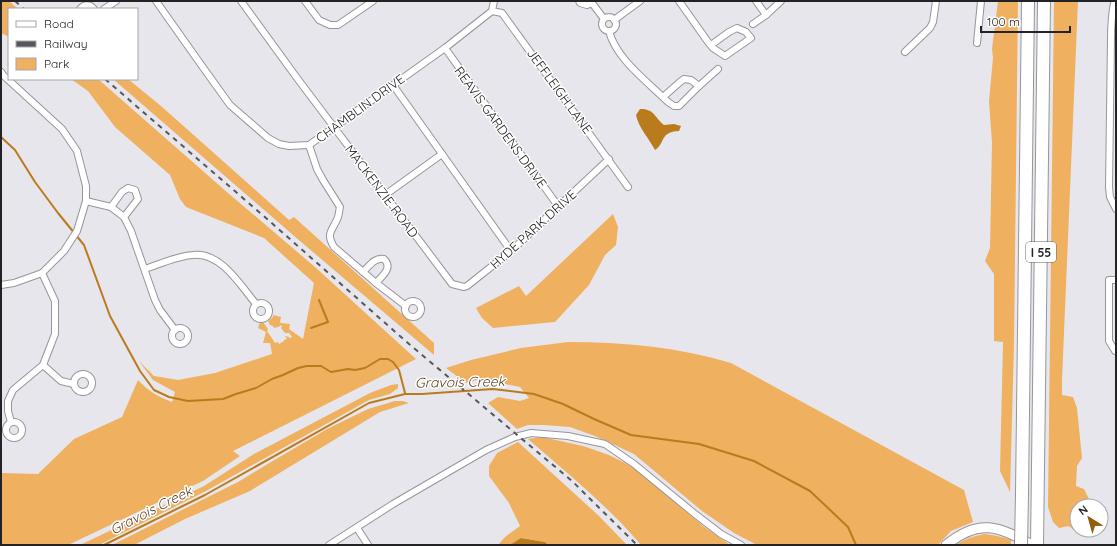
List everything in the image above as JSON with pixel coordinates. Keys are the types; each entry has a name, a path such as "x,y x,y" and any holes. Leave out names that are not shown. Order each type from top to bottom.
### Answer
{"highway":[{"name":"I 55","path":"1021,545 1028,1"},
{"name":"I 55","path":"1037,545 1044,1"}],"street":[{"path":"106,8 116,1"},
{"name":"CHAMBLIN DRIVE","path":"156,1 230,105 268,138 279,144 289,146 309,145 444,48 492,11"},
{"name":"MACKENZIE ROAD","path":"240,1 452,284"},
{"path":"305,1 319,20 330,25 338,25 373,1"},
{"path":"492,11 494,1"},
{"path":"578,1 587,5 593,2 604,19"},
{"path":"614,20 640,1"},
{"path":"679,1 713,48 725,56 751,38 746,32 737,28 711,45"},
{"path":"756,1 766,15"},
{"path":"905,52 930,28 933,22 936,1"},
{"path":"977,43 981,1"},
{"path":"1115,1 1113,6 1115,16 1109,188 1110,197 1116,209"},
{"path":"753,24 766,15 779,2"},
{"path":"81,8 88,5 93,8"},
{"name":"JEFFLEIGH LANE","path":"492,11 502,13 610,159 628,187"},
{"path":"604,19 610,17 614,20"},
{"path":"604,19 602,22 602,27 609,31 613,42 634,71 663,98 674,106 679,106 718,69"},
{"path":"609,31 615,26 614,20"},
{"name":"REAVIS GARDENS DRIVE","path":"444,48 558,206"},
{"path":"1,72 8,79"},
{"path":"663,98 684,79 691,80 699,86"},
{"path":"1,285 14,284 42,273 64,251 77,231 86,201 86,186 76,151 62,128 9,80"},
{"path":"393,85 511,251"},
{"path":"309,145 317,169 340,207 338,217 329,236 334,247 376,283 406,306"},
{"path":"385,195 442,154"},
{"name":"HYDE PARK DRIVE","path":"452,284 464,287 467,286 511,251 610,159"},
{"path":"111,208 122,192 128,188 135,190 138,199 124,217"},
{"path":"86,201 111,208 124,217 132,231 155,300 160,310 175,330"},
{"path":"145,269 194,254 207,256 222,264 256,304"},
{"path":"363,272 375,260 380,258 384,259 389,266 387,271 376,283"},
{"path":"11,422 8,411 8,401 13,390 43,365 55,334 55,301 42,273"},
{"path":"1116,280 1109,280 1109,341 1116,351"},
{"path":"43,365 61,381 74,384"},
{"path":"329,545 393,504 486,450 515,437 531,433 568,436 605,444 634,464 722,534 742,545"},
{"path":"357,528 368,545"},
{"path":"946,545 961,534 970,530 994,528 1005,531 1032,545"}],"green space":[{"path":"1,1 9,1 17,8 8,8 8,36 1,33"},
{"path":"998,1 1018,1 1014,344 1010,492 1000,471 1003,342 994,341 994,274 985,261 990,248 992,143 989,101 993,58 992,49"},
{"path":"1054,1 1078,1 1062,395 1073,397 1077,408 1082,458 1077,466 1076,486 1084,489 1088,498 1069,498 1069,526 1059,528 1053,522 1048,507"},
{"path":"72,80 99,80 315,267 416,359 233,451 240,456 203,481 68,545 1,545 1,473 38,474 74,439 122,417 138,380 153,393 172,402 175,392 153,380 139,361 154,376 178,380 215,373 272,354 270,343 263,343 266,332 258,328 260,322 263,322 268,329 267,331 275,343 278,342 279,344 287,339 285,336 292,337 289,333 285,333 281,328 282,325 274,328 270,325 268,321 273,317 273,315 281,317 281,323 290,324 289,329 303,339 314,283 264,238 186,207 180,199 170,175 115,127 88,91"},
{"path":"114,80 129,80 161,106 289,220 294,217 434,343 434,355"},
{"path":"613,214 618,227 616,245 605,255 589,285 555,322 493,328 482,318 476,308 519,286 526,296"},
{"path":"568,342 650,346 691,353 731,363 964,490 973,522 951,531 938,545 757,545 734,533 702,511 634,454 595,436 570,427 528,425 517,429 488,403 498,397 520,401 529,398 520,387 480,379 466,383 446,368 471,360 521,348"},
{"path":"398,384 398,388 390,394 369,400 206,491 99,545 80,545 204,486 254,454 370,393"},
{"path":"395,401 409,403 380,412 250,491 185,519 134,545 112,545 238,482 327,429 368,409"},
{"path":"542,437 583,446 609,455 633,467 703,526 730,545 641,545 601,503 528,439"},
{"path":"518,442 599,516 627,545 548,545 545,542 522,538 510,545 498,545 505,537 520,526 509,503 489,476 489,466 497,453"},
{"path":"985,534 1011,540 1011,545 956,545 969,538"}],"shaded area":[{"path":"640,109 649,110 652,112 664,125 674,124 681,126 679,131 668,133 655,150 637,120 636,115"},
{"path":"521,538 545,542 548,545 510,545"}],"waterway":[{"path":"1,137 15,150 35,182 84,245 110,316 140,371 154,390 169,397 188,401 223,399 256,388 272,379 298,368 307,366 321,366 331,372 348,369 355,370 365,368 380,359 388,359 393,362 399,370 405,393"},
{"path":"311,328 328,322 319,300"},
{"name":"Gravois Creek","path":"104,545 205,495 369,403 405,394 493,389 534,394 563,404 631,435 699,444 754,461 810,491 848,527 856,545"}],"railway":[{"path":"15,1 23,8"},
{"path":"106,80 409,344 572,481 637,545"}]}
